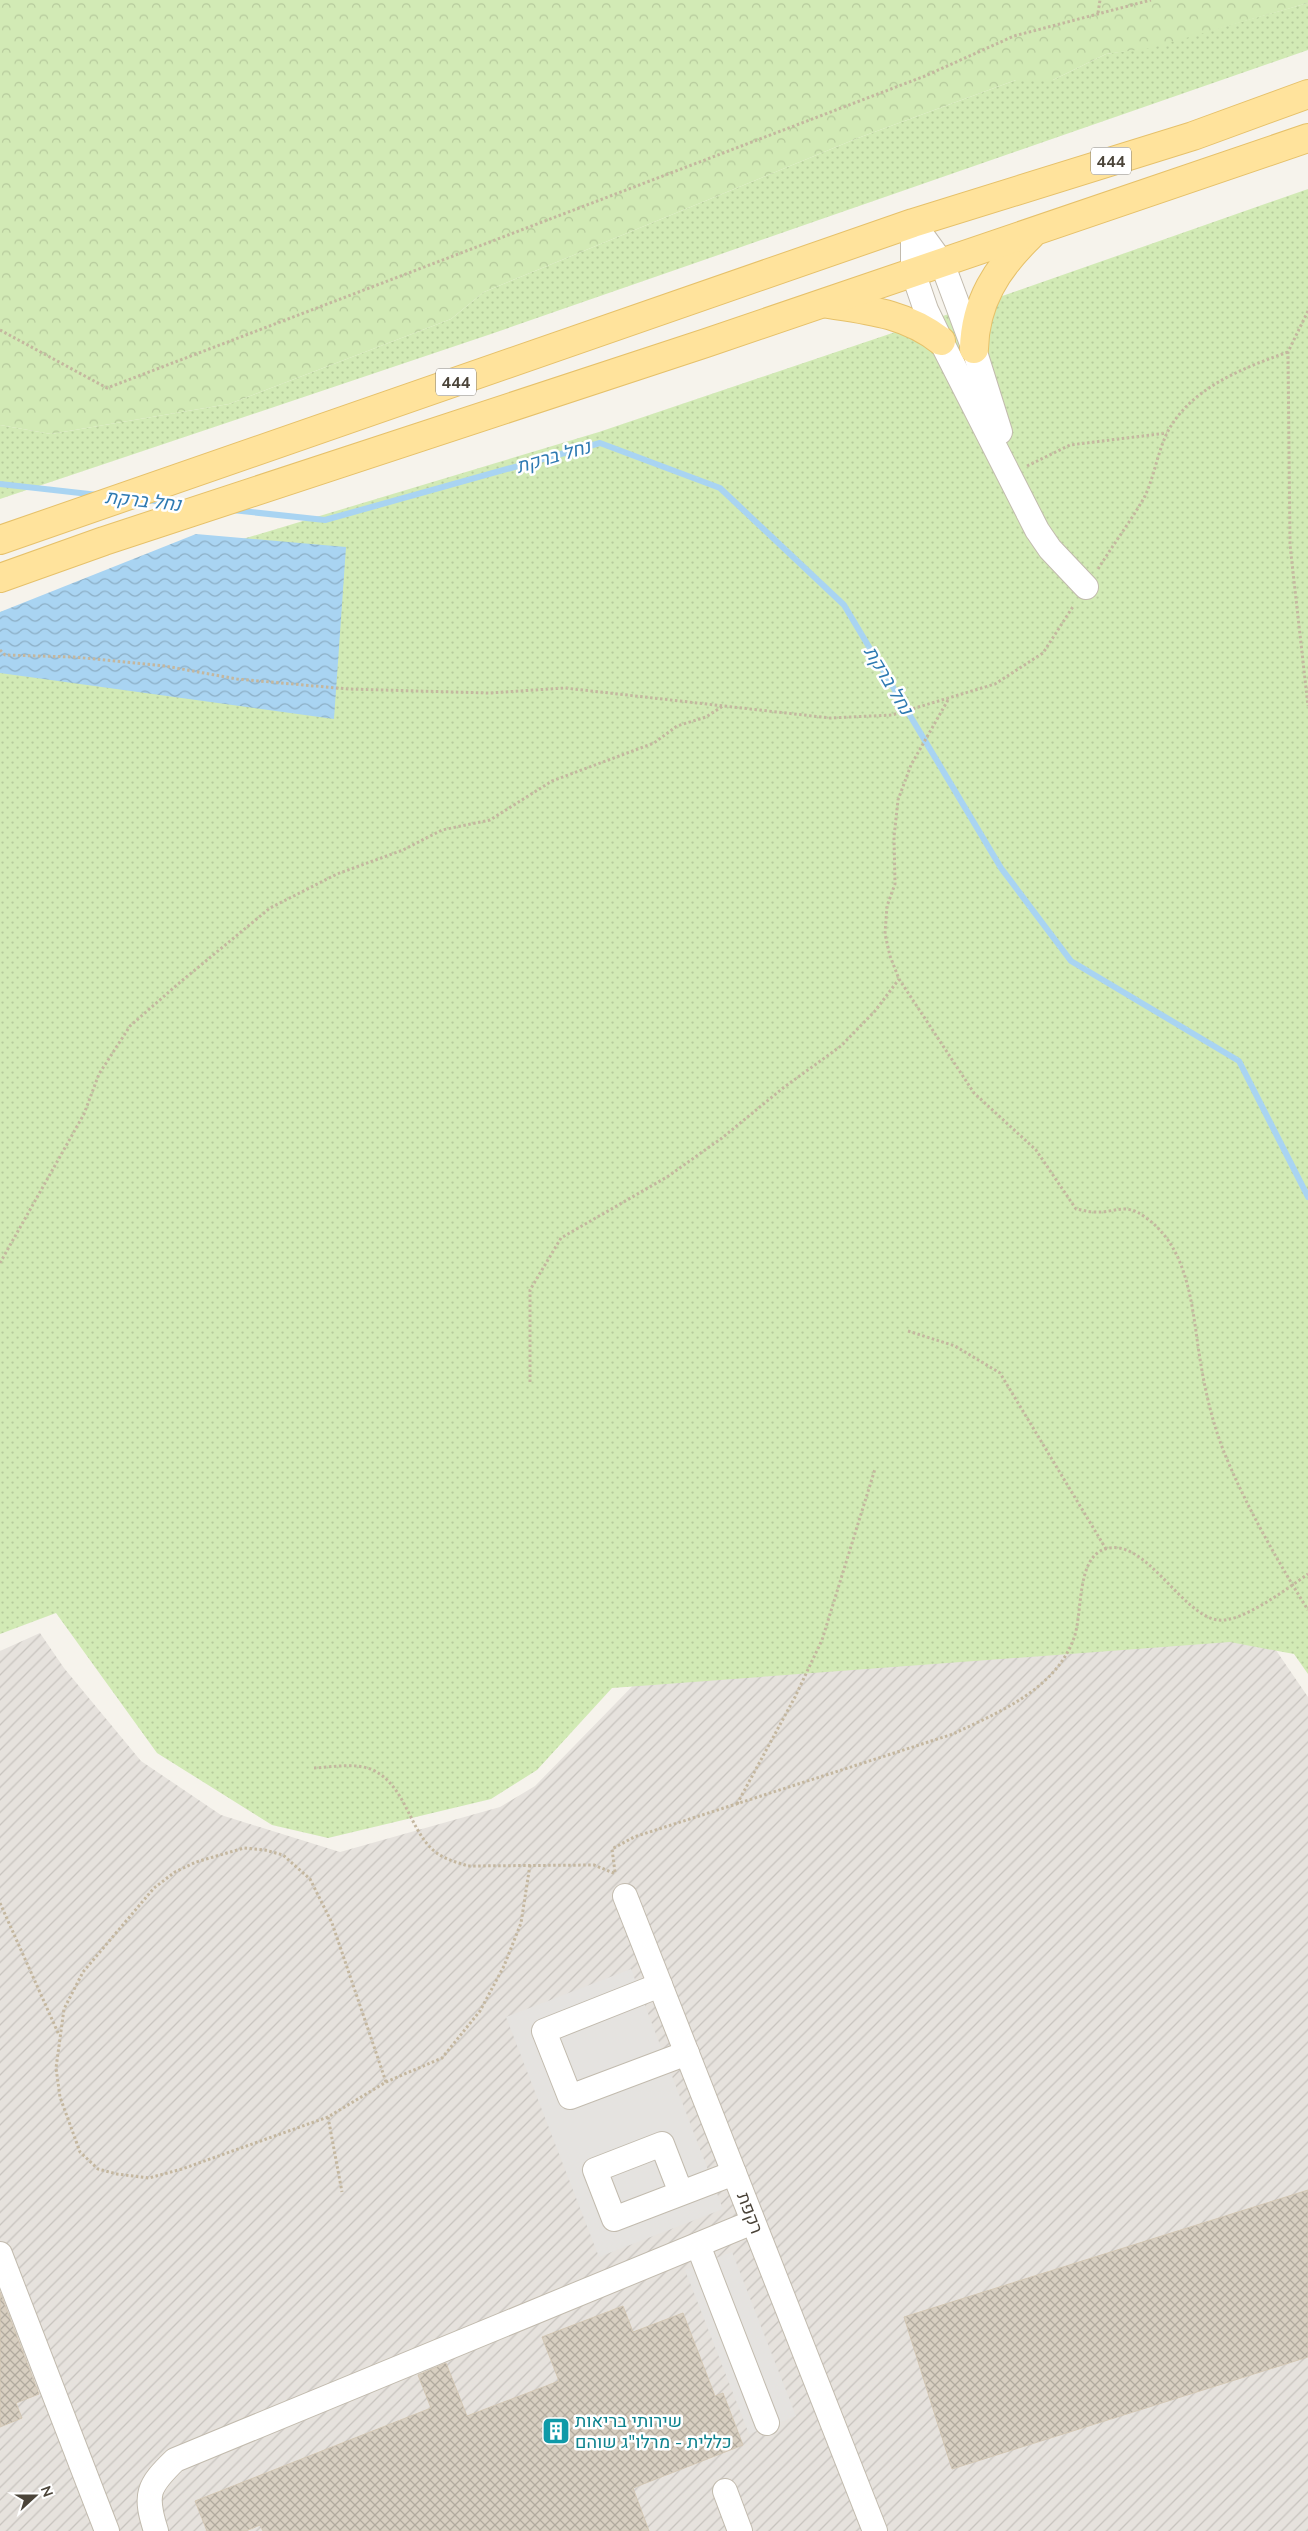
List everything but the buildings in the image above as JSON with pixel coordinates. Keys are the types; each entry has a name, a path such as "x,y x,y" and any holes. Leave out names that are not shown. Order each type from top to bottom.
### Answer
{"main road":[{"name":"444","path":"0,540 913,223 1193,136 1308,94"},
{"name":"444","path":"0,578 824,303 1308,138"},
{"path":"974,349 979,311 988,288 1002,264 1034,232"},
{"path":"824,303 900,317 928,331 941,341"}],"street":[{"path":"913,223 942,263 974,349 1024,505"},
{"path":"913,223 913,272 926,310 1024,505 1050,549 1086,587"},
{"name":"רקפת","path":"625,1896 875,2531"},
{"path":"660,1985 544,2031 570,2097 687,2053"},
{"path":"681,2193 734,2173"},
{"path":"156,2531 148,2504 150,2490 158,2477 176,2460 753,2222"},
{"path":"698,2245 767,2423"},
{"path":"0,2254 107,2531"},
{"path":"725,2492 740,2531"}],"path":[{"path":"1098,13 1100,0"},
{"path":"0,330 106,388 925,76 1014,36 1151,0"},
{"path":"1308,310 1288,352 1290,545 1308,706"},
{"path":"0,650 5,655 74,657 165,666 237,679 348,689 489,693 564,688 830,718 892,715 948,700 995,684 1043,653 1144,497 1167,433 1185,410 1208,388 1257,363 1288,352"},
{"path":"1013,472 1070,445 1167,433"},
{"path":"948,700 911,765 898,800 894,837 896,876 887,906 885,934 899,979 974,1093 1036,1150 1076,1209 1096,1212 1129,1208 1145,1217 1162,1233 1181,1263 1191,1298 1210,1409 1225,1453 1239,1484 1292,1584 1308,1610"},
{"path":"0,1263 84,1114 99,1074 130,1026 270,908 338,874 403,850 442,830 490,820 552,781 654,743 676,726 706,717 723,706"},
{"path":"530,1382 530,1290 561,1238 667,1177 722,1138 783,1088 841,1046 875,1010 899,979"},
{"path":"908,1331 955,1346 1000,1373 1106,1549"},
{"path":"737,1804 795,1697 822,1640 875,1469"},
{"path":"625,1896 615,1872 612,1849 634,1837 952,1734 996,1714 1036,1690 1064,1659 1074,1637 1087,1566 1095,1555 1106,1549 1120,1548 1136,1556 1202,1614 1218,1620 1249,1611 1308,1574"},
{"path":"314,1768 350,1766 374,1771 389,1782 403,1801 422,1836 434,1851 448,1860 468,1866 594,1864 615,1872"},
{"path":"386,2082 332,1923 310,1880 295,1864 283,1855 266,1850 244,1848 196,1862 175,1872 154,1888 83,1972 64,2009 56,2068 60,2097 80,2152 98,2170 149,2178 182,2169 328,2117 386,2082 442,2058 480,2011 504,1966 521,1923 530,1865"},
{"path":"0,1903 60,2036"},
{"path":"328,2117 342,2192"}],"shaded area":[{"path":"1258,1624 1308,1697 1308,2531 0,2531 0,1651 40,1633 64,1668 141,1761 221,1815 340,1852 500,1807 535,1786 657,1661"},
{"path":"631,1969 723,2209 599,2257 506,2017"},
{"path":"732,2252 796,2416 749,2434 685,2270"}],"green space":[{"path":"0,0 1308,0 1308,3 1151,48 1106,54 1053,80 1016,80 858,138 484,292 451,319 229,404 51,434 0,425"},
{"path":"1308,3 1308,50 491,334 0,499 0,425 51,434 229,404 451,319 484,292 858,138 1016,80 1053,80 1106,54 1151,47"},
{"path":"1308,189 1308,1674 1294,1654 1230,1642 612,1688 537,1770 491,1799 328,1838 272,1825 157,1753 56,1613 0,1634 0,612 599,432 1011,293"}],"water":[{"path":"196,534 346,547 334,719 0,673 0,612"}],"waterway":[{"name":"נחל ברקת","path":"232,510 325,520 600,443 720,488 844,605 1001,868 1071,961 1239,1061 1308,1197"},
{"name":"נחל ברקת","path":"0,484 98,495"},
{"name":"נחל ברקת","path":"145,500 183,504"}],"place":[{"name":"שירותי בריאות כללית - מרלו\"ג שוהם","path":"556,2431"}]}
